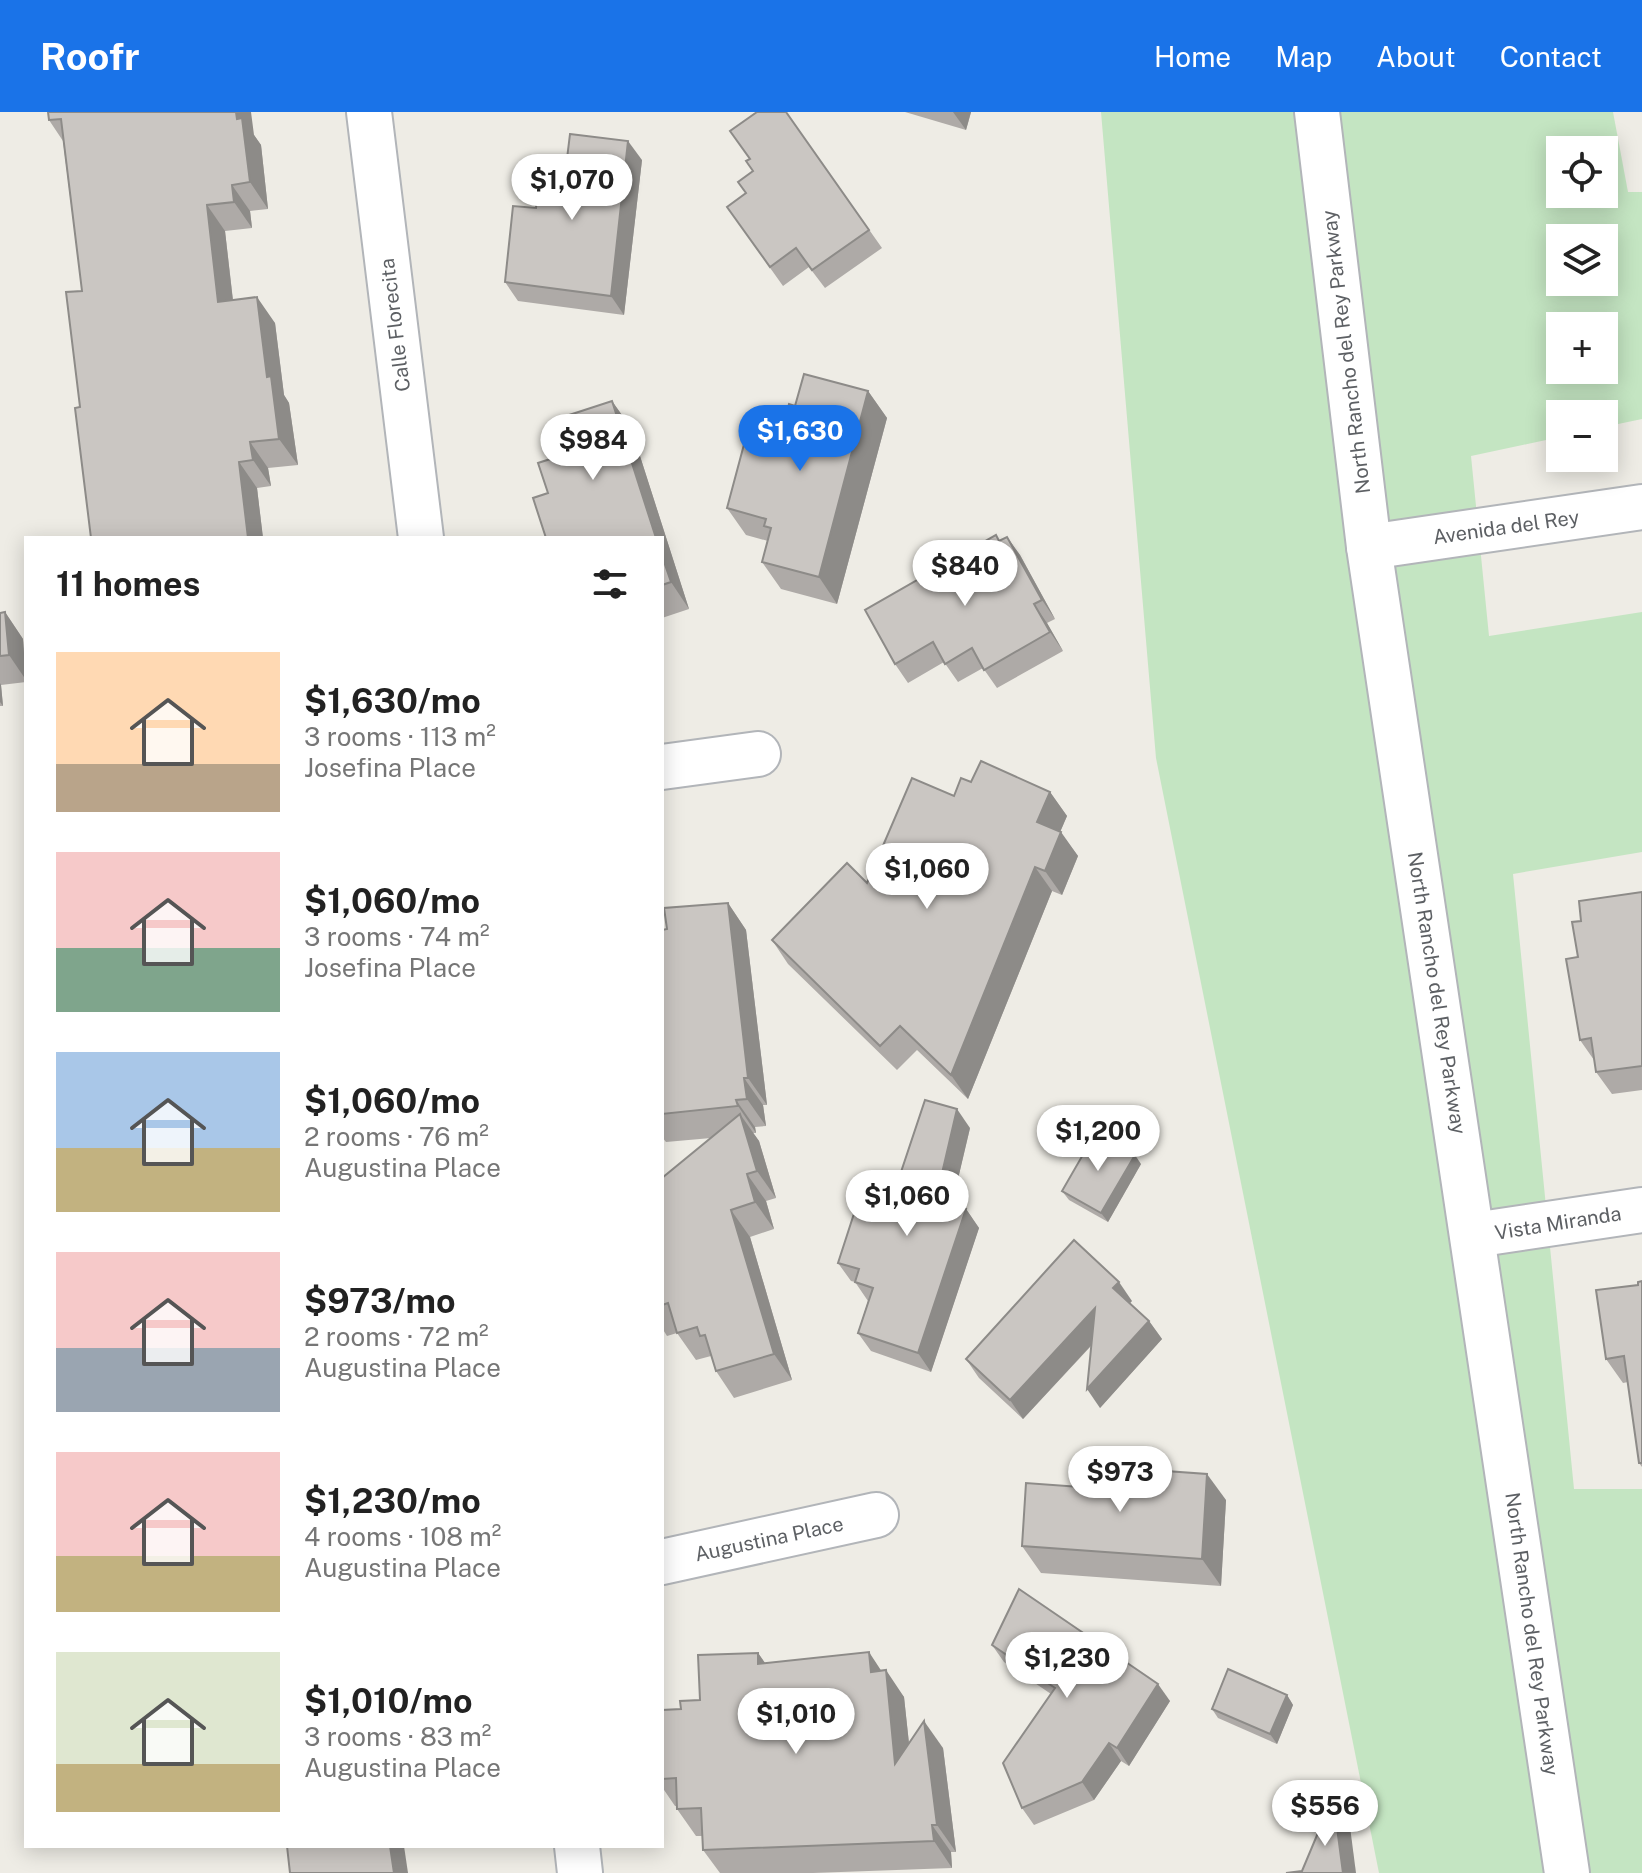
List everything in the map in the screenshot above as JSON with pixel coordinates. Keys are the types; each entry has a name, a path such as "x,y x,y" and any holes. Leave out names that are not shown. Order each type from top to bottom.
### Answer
{"street":[{"name":"Calle Florecita","path":"369,112 421,536"},
{"name":"North Rancho del Rey Parkway","path":"1317,112 1369,547 1567,1873"},
{"name":"Avenida del Rey","path":"1369,547 1642,507"},
{"path":"664,767 758,754"},
{"name":"Vista Miranda","path":"1474,1235 1642,1210"},
{"name":"Augustina Place","path":"664,1562 876,1515"},
{"path":"577,1848 580,1873"}],"green space":[{"path":"1101,112 1613,112 1618,136 1546,136 1546,208 1618,208 1618,139 1628,192 1642,192 1642,419 1618,424 1618,400 1546,400 1546,440 1471,456 1489,636 1642,612 1642,852 1513,874 1574,1489 1642,1489 1642,1873 1379,1873 1156,758"}],"building":[{"path":"48,112 236,112 237,119 242,118 250,182 232,185 234,202 207,205 218,302 257,297 279,439 250,442 253,460 239,462 248,536 91,536 75,408 80,407 66,292 82,291 61,119 49,120"},
{"path":"757,112 786,112 869,230 812,270 796,248 770,267 727,207 746,193 738,182 753,171 746,161 750,159 730,131"},
{"path":"570,134 628,141 611,296 505,282 513,206 536,208 539,179 560,181 560,175 565,175"},
{"path":"804,374 868,391 819,577 762,562 771,528 764,526 766,519 727,508 750,422 782,431 789,404 795,406"},
{"path":"612,401 655,536 545,536 533,498 548,493 538,463 569,453 557,419"},
{"path":"996,535 999,541 1007,537 1042,600 1034,604 1050,632 984,670 972,648 945,664 933,642 895,664 865,610"},
{"path":"664,562 671,582 664,584"},
{"path":"5,612 9,655 0,656 0,613"},
{"path":"981,761 1050,792 1037,822 1061,832 1045,871 1035,867 951,1075 900,1026 880,1046 772,940 847,863 867,883 912,778 954,796 961,778 971,782"},
{"path":"1642,892 1642,1066 1596,1072 1591,1038 1580,1040 1566,959 1578,957 1572,922 1581,921 1579,901"},
{"path":"728,903 748,1078 744,1078 747,1099 736,1100 738,1106 664,1114 664,930 667,929 664,908"},
{"path":"925,1100 957,1109 936,1199 966,1209 918,1353 858,1333 873,1288 855,1282 859,1269 838,1263 861,1192 891,1202"},
{"path":"740,1114 757,1171 747,1174 755,1202 731,1210 774,1354 716,1371 705,1335 700,1336 697,1327 677,1333 668,1303 664,1304 664,1176"},
{"path":"1096,1132 1135,1155 1101,1213 1062,1191"},
{"path":"1074,1240 1119,1282 1113,1288 1149,1321 1087,1389 1095,1308 1010,1400 966,1359"},
{"path":"1642,1281 1642,1463 1639,1463 1624,1356 1606,1359 1596,1290 1638,1285"},
{"path":"1082,1465 1207,1474 1202,1559 1022,1546 1026,1483 1108,1489"},
{"path":"1019,1589 1158,1684 1117,1748 1109,1743 1082,1782 1022,1808 1003,1763 1055,1688 992,1645"},
{"path":"869,1652 871,1672 886,1670 895,1764 924,1721 937,1825 932,1825 934,1841 703,1850 701,1808 677,1809 676,1778 664,1779 664,1710 681,1709 680,1701 700,1700 698,1655 758,1653 758,1664"},
{"path":"1228,1669 1287,1695 1270,1734 1212,1709"},
{"path":"1333,1797 1343,1873 1286,1873 1302,1871"},
{"path":"287,1848 390,1848 394,1873 290,1873"}]}
